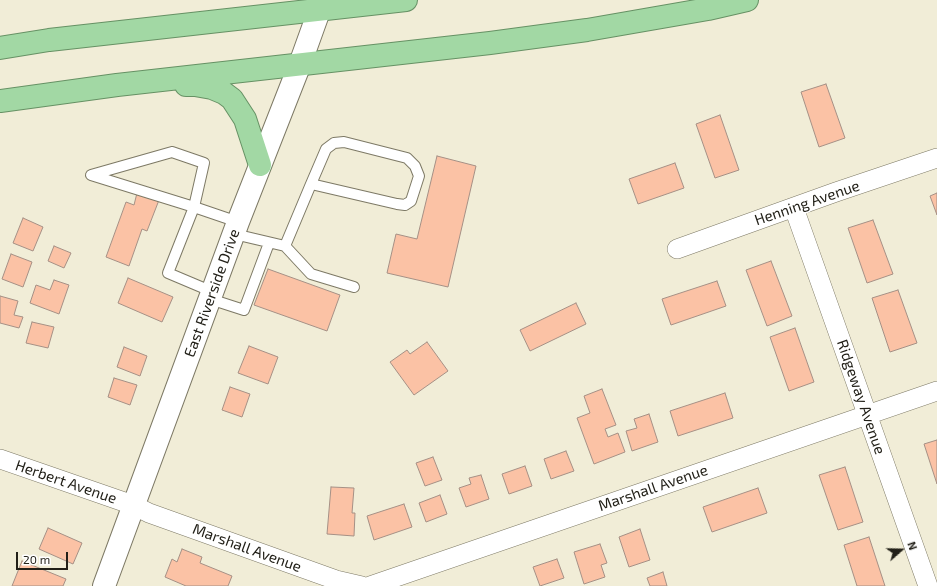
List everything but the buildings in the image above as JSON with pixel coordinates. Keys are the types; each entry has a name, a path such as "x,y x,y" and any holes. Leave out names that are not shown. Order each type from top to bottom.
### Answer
{"highway":[{"path":"0,48 49,40 322,5 406,0"},
{"path":"0,101 117,85 490,43 587,30 708,9 747,0"},
{"path":"117,85 195,85 212,88 224,93 232,99 245,119 260,165"}],"street":[{"name":"East Riverside Drive","path":"104,586 236,228 322,5"},
{"name":"Henning Avenue","path":"677,249 937,158"},
{"name":"Ridgeway Avenue","path":"794,208 928,586"},
{"name":"Marshall Avenue","path":"370,586 386,582 536,528 937,391"},
{"name":"Herbert Avenue","path":"0,459 133,505"},
{"name":"Marshall Avenue","path":"133,505 149,513 328,577 362,586"}],"lane":[{"path":"285,246 326,149 334,143 344,142 407,158 415,166 418,176 411,201 405,205 312,184"},
{"path":"269,243 244,310 168,273 194,207 204,163 172,152 90,175 194,207 269,243 285,246 311,274 354,287"}]}
